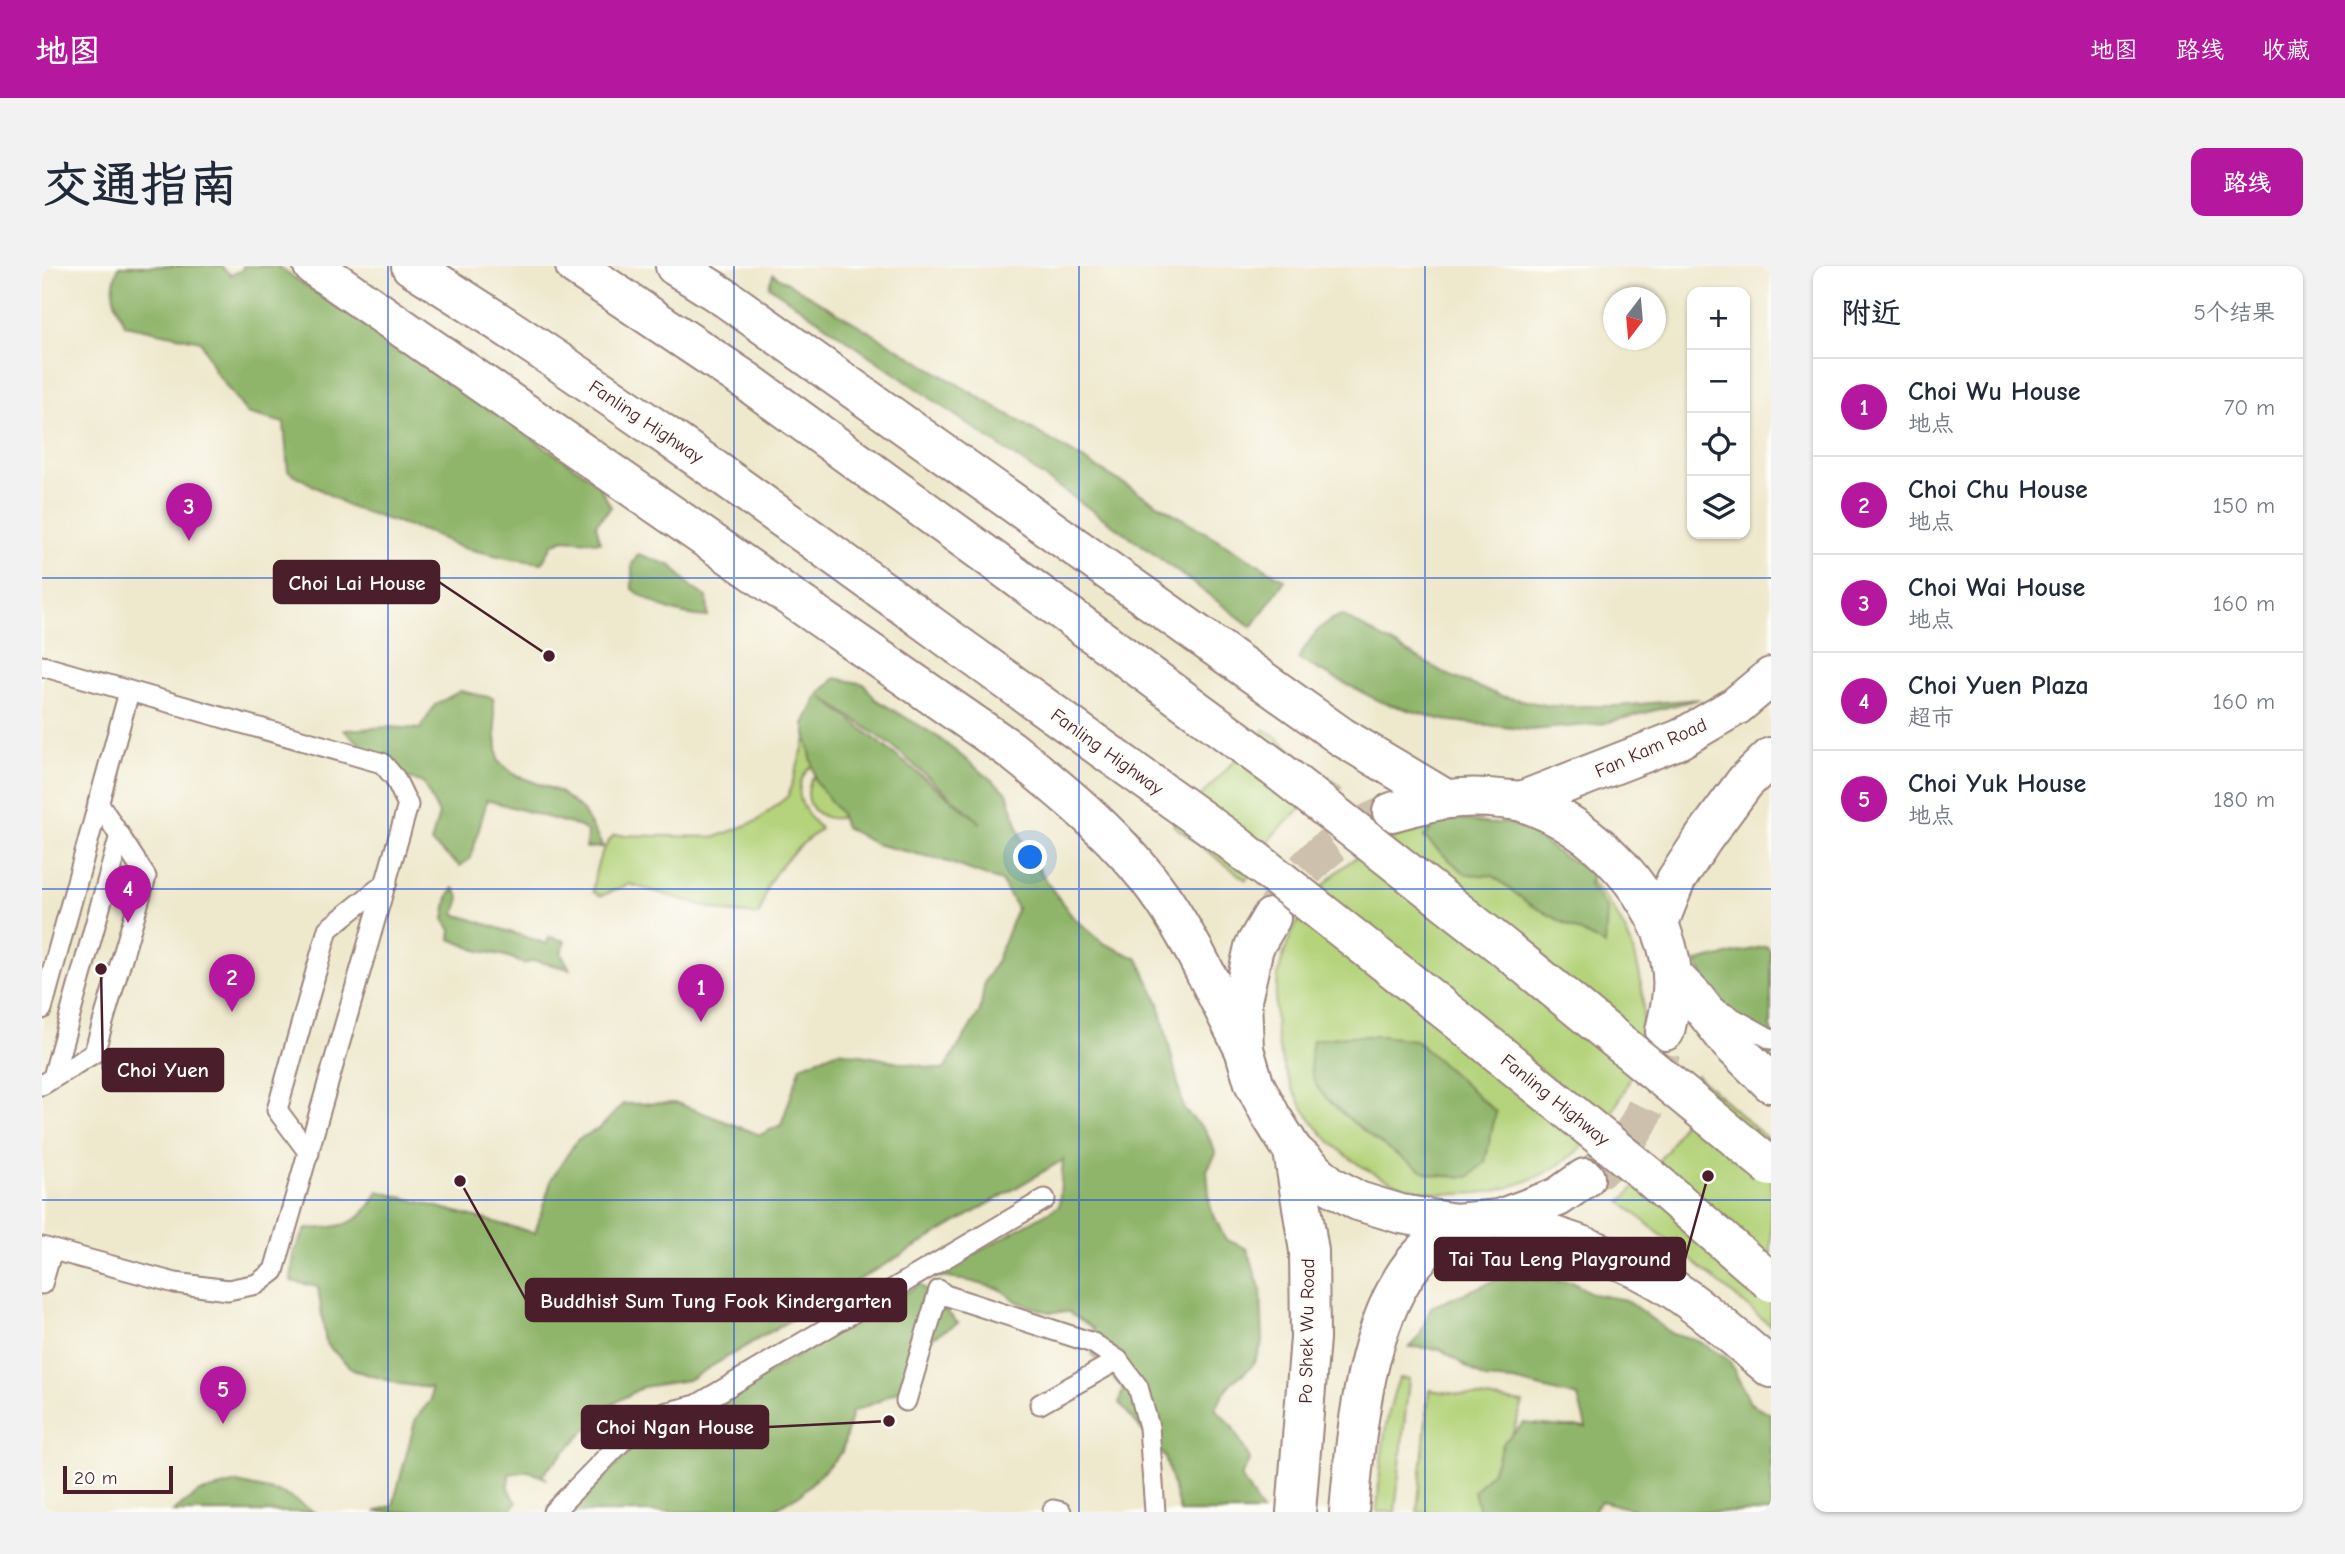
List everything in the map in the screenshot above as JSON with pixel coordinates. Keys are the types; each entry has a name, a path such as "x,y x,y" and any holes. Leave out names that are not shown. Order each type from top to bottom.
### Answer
{"main road":[{"path":"313,266 1000,742 1075,801 1118,844 1163,899 1244,1049 1254,1083 1271,1116 1293,1151 1330,1185 1358,1201 1401,1214 1455,1223 1499,1219 1558,1197 1585,1178"},
{"name":"Fanling Highway","path":"411,266 494,318 695,454 1231,841 1454,1017 1651,1178 1771,1282"},
{"path":"575,266 748,382 1012,573 1318,802 1502,946 1771,1167"},
{"path":"675,266 727,299 1342,737 1444,798"},
{"name":"Fan Kam Road","path":"1521,802 1680,739 1736,706 1771,677"},
{"path":"1659,923 1676,880 1703,839 1745,782 1771,757"},
{"path":"1392,812 1444,798 1481,797 1521,802 1564,821 1600,846 1633,882 1659,923 1683,986 1730,1043 1771,1083"},
{"path":"1244,1049 1242,1000 1254,947 1271,918"},
{"path":"1665,1031 1683,986"},
{"name":"Po Shek Wu Road","path":"1293,1151 1309,1251 1310,1338 1296,1512"},
{"path":"1499,1219 1594,1250 1638,1269 1682,1295 1771,1368"},
{"path":"1349,1512 1354,1451 1380,1325 1404,1276 1420,1256 1455,1223"}],"lane":[{"path":"42,666 382,763 395,778 408,805 274,1271 257,1284 228,1290 175,1283 47,1248 42,1284"},
{"path":"42,1009 129,692"},
{"path":"48,1081 94,1053 146,877 98,802"},
{"path":"48,1081 120,835"},
{"path":"309,1153 277,1110 328,929 387,882"},
{"path":"1683,986 1771,1039"},
{"path":"553,1512 638,1425 656,1415 697,1405 1045,1199"},
{"path":"906,1401 939,1290 945,1295 1093,1343 1118,1360 1138,1387 1149,1427 1156,1512"},
{"path":"1040,1404 1118,1360"}],"green space":[{"path":"119,266 221,266 231,275 242,270 243,266 277,266 597,482 611,507 596,524 600,542 564,539 553,544 542,563 512,559 459,547 430,533 352,508 288,471 284,423 247,413 214,370 201,341 125,325 113,290"},
{"path":"773,274 1285,580 1252,627 1139,543 769,286"},
{"path":"638,554 672,566 692,588 707,597 708,617 667,609 632,589 632,564"},
{"path":"1342,615 1448,675 1501,696 1550,706 1617,706 1699,699 1601,724 1530,730 1443,720 1381,702 1298,659 1321,627"},
{"path":"835,678 864,684 875,699 935,735 1007,792 1022,840 1046,881 1072,916 1103,943 1138,959 1159,1003 1184,1110 1206,1131 1216,1154 1207,1170 1210,1207 1225,1239 1247,1249 1261,1291 1263,1343 1252,1366 1230,1384 1215,1408 1232,1426 1250,1459 1241,1477 1262,1512 1180,1512 1165,1457 1119,1403 1123,1388 1092,1355 1094,1329 1069,1312 1048,1312 1018,1302 1000,1289 935,1276 1059,1206 1063,1160 688,1380 643,1387 609,1406 542,1475 547,1479 529,1471 509,1474 509,1490 517,1503 509,1512 375,1512 393,1505 416,1418 431,1400 431,1388 400,1384 353,1370 326,1344 318,1287 291,1281 294,1251 306,1229 340,1226 358,1218 378,1191 535,1233 552,1178 577,1140 600,1128 623,1104 677,1103 760,1135 781,1125 801,1066 839,1051 944,1070 980,1011 985,981 996,962 1017,908 1001,881 942,860 875,844 845,827 840,813 816,782 804,724 818,695","holes":["822,697 891,745 981,823"]},
{"path":"460,691 493,698 498,761 515,775 560,792 583,811 603,847 586,848 587,832 581,827 487,800 471,858 460,866 431,843 439,814 423,783 392,772 344,730 388,727 420,729 435,705"},
{"path":"812,719 835,754 809,768 800,787 805,810 821,829 783,863 771,879 758,915 726,912 629,884 601,896 593,892 599,862 614,835 716,837 757,821 788,796"},
{"path":"1265,729 1341,787 1298,811 1274,834 1246,880 1173,825"},
{"path":"816,773 850,815 829,818 814,809 809,802 808,793"},
{"path":"1461,819 1490,824 1506,822 1530,832 1561,855 1593,871 1589,885 1607,909 1605,945 1529,904 1493,876 1466,874 1424,837 1436,823"},
{"path":"1459,826 1495,829 1546,847 1576,867 1602,893 1622,923 1635,956 1640,974 1643,1010 1640,1046 1622,1097 1602,1127 1576,1153 1546,1173 1513,1186 1495,1191 1459,1194 1423,1191 1372,1173 1342,1153 1316,1127 1296,1097 1283,1064 1278,1046 1275,1010 1278,974 1296,923 1316,893 1342,867 1372,847 1405,834 1423,829"},
{"path":"454,888 460,898 455,914 547,944 549,937 565,941 561,953 570,969 535,961 523,964 450,939 451,930 444,919 448,897"},
{"path":"1766,946 1771,951 1771,1108 1696,962"},
{"path":"1348,1036 1415,1040 1496,1112 1485,1162 1469,1177 1431,1174 1404,1160 1334,1105 1322,1093 1313,1078 1313,1040"},
{"path":"1696,1075 1771,1142 1771,1326 1621,1202 1668,1150 1687,1115"},
{"path":"1501,1278 1572,1282 1593,1294 1626,1300 1672,1334 1695,1339 1729,1360 1750,1403 1771,1414 1771,1512 1642,1512 1601,1501 1593,1512 1479,1512 1474,1491 1492,1472 1504,1442 1524,1423 1586,1427 1578,1397 1514,1381 1485,1379 1440,1349 1410,1347 1420,1335 1431,1307"},
{"path":"920,1284 958,1323 929,1339 918,1379 879,1401 852,1412 842,1452 801,1494 769,1512 571,1512 646,1435 684,1423"},
{"path":"1399,1378 1409,1379 1395,1512 1377,1512 1386,1427"},
{"path":"1429,1390 1523,1403 1485,1512 1417,1512"},
{"path":"237,1483 282,1493 314,1512 173,1512 198,1493"}],"tunnel":[{"path":"1272,916 1294,883 1318,856 1348,834 1383,816"},
{"path":"1585,1178 1612,1159 1634,1131 1649,1100 1665,1031"}],"place":[{"name":"Choi Wai House","path":"189,541"},
{"name":"Choi Lai House","path":"549,656"},
{"name":"Choi Yuen Plaza","path":"128,923"},
{"name":"Choi Yuen","path":"101,969"},
{"name":"Choi Chu House","path":"232,1012"},
{"name":"Choi Wu House","path":"701,1022"},
{"name":"Tai Tau Leng Playground","path":"1708,1176"},
{"name":"Buddhist Sum Tung Fook Kindergarten","path":"460,1181"},
{"name":"Choi Ngan House","path":"889,1421"},
{"name":"Choi Yuk House","path":"223,1424"}]}
